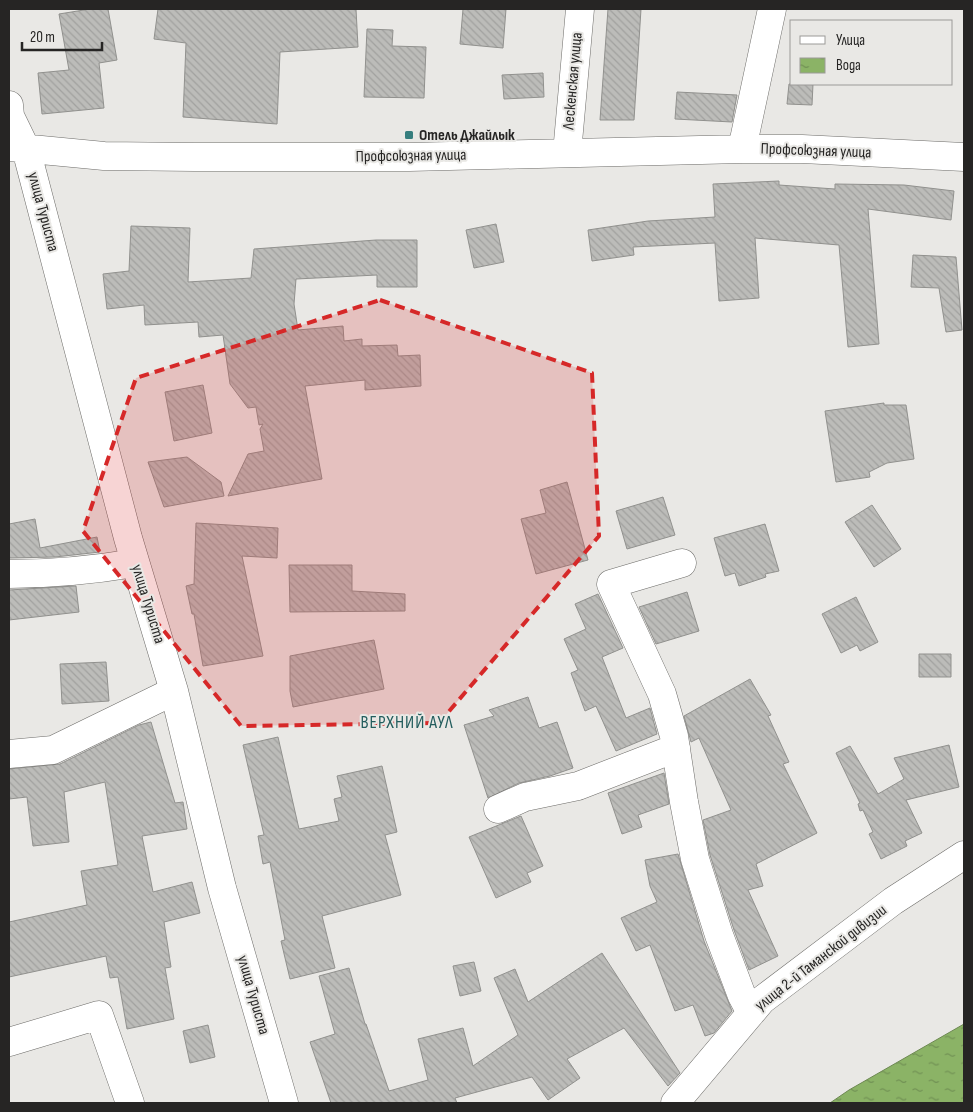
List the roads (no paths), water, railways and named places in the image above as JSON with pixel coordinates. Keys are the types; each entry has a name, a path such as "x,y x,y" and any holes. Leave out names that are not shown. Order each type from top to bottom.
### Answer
{"street":[{"name":"Лескенская улица","path":"567,152 580,9"},
{"path":"742,149 772,9"},
{"name":"улица Туриста","path":"9,105 18,148 135,563 174,691 222,888 284,1103"},
{"name":"Профсоюзная улица","path":"18,148 104,156 194,157 409,157 742,149 802,149 964,157"},
{"path":"9,574 43,574 135,563"},
{"path":"682,563 611,584 662,694 676,748 695,859 718,935 742,996 751,1013"},
{"path":"9,754 54,750 174,691"},
{"path":"498,809 525,797 578,786 676,748"},
{"name":"улица 2-й Таманской дивизии","path":"675,1103 762,1000 893,901 964,855"},
{"path":"9,1042 99,1014 130,1103"}],"water":[{"path":"964,1024 964,1102 830,1103 849,1090"}],"place":[{"name":"Отель Джайлык","path":"409,135"}],"district":[{"name":"ВЕРХНИЙ АУЛ","path":"407,722"}]}
